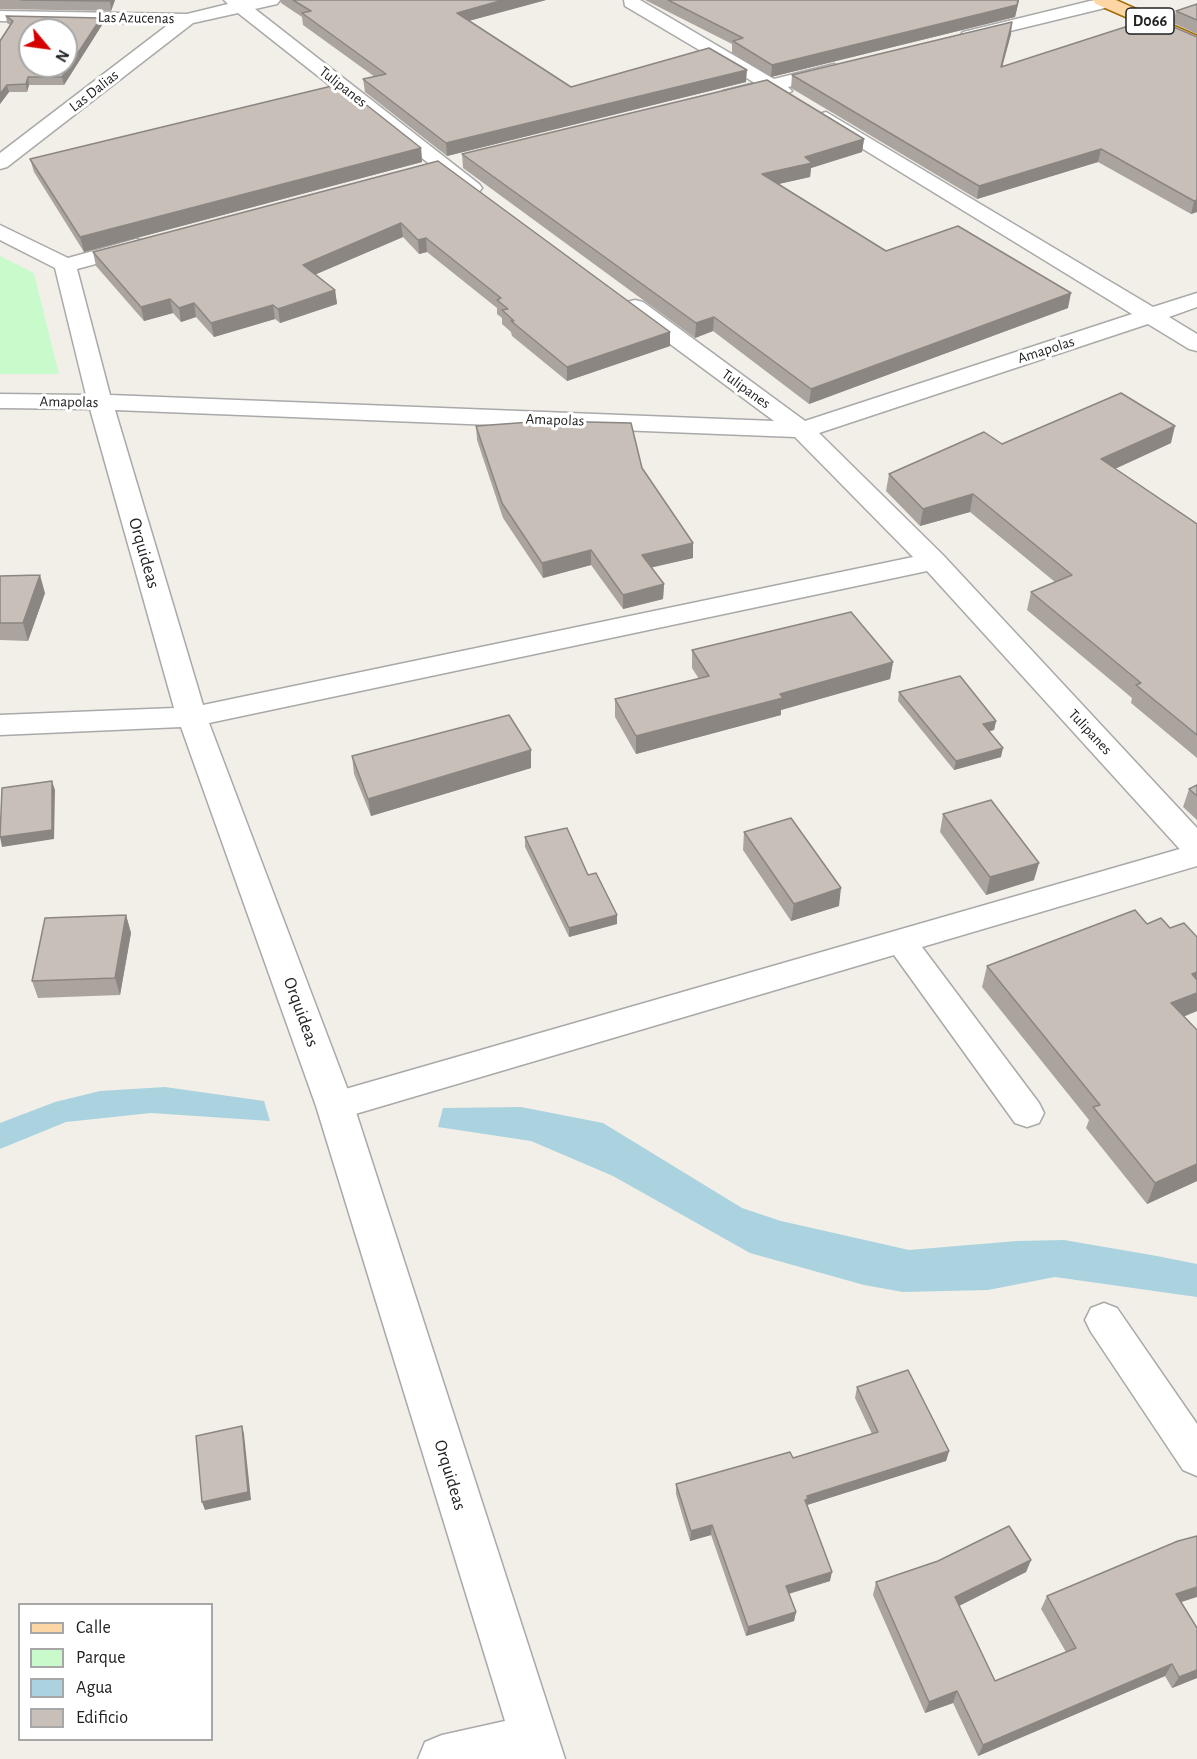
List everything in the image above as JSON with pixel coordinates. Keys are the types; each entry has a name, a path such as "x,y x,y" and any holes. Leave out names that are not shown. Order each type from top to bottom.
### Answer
{"main road":[{"name":"D066","path":"1105,1 1197,43"}],"street":[{"name":"Las Azucenas","path":"0,16 187,19 237,3 271,0"},
{"path":"957,39 1105,1"},
{"path":"631,2 772,85 1197,345"},
{"name":"Tulipanes","path":"237,3 489,200"},
{"name":"Las Dalias","path":"0,163 187,19"},
{"path":"716,99 853,65"},
{"path":"0,231 65,265 157,241"},
{"name":"Orquideas","path":"65,265 100,402 192,717 335,1106 537,1749"},
{"name":"Tulipanes","path":"612,291 802,430 933,561 1197,848"},
{"name":"Amapolas","path":"0,401 100,402 802,430 1197,300"},
{"path":"0,724 192,717 933,561"},
{"path":"442,1759 537,1749"}],"lane":[{"path":"335,1106 1197,855"},
{"path":"901,941 1027,1113"},
{"path":"1104,1320 1197,1457"}],"green space":[{"path":"0,256 34,273 59,374 0,374"}],"water":[{"path":"165,1087 264,1101 270,1121 151,1113 66,1122 0,1149 0,1123 55,1102 100,1091"},
{"path":"521,1107 603,1123 742,1208 781,1221 909,1250 1017,1241 1064,1240 1157,1256 1197,1264 1197,1297 1055,1277 988,1290 903,1292 864,1285 750,1253 613,1176 531,1141 438,1127 443,1108"}],"building":[{"path":"21,0 110,0 110,1"},
{"path":"293,0 503,0 457,13 571,87 709,48 747,70 446,143 363,79 386,74 302,13 311,11"},
{"path":"668,0 1018,0 1017,5 772,65 733,41 743,38"},
{"path":"1197,4 1197,20 1176,11"},
{"path":"6,16 101,18 78,53 78,18 18,18 18,78 28,78 26,84 7,85 0,94 0,41 13,21"},
{"path":"1153,18 1197,37 1197,200 1194,201 1101,149 979,186 792,75 1012,22 1001,67"},
{"path":"767,80 864,139 805,157 812,163 762,174 886,251 958,226 1071,293 811,389 714,317 696,323 462,154"},
{"path":"340,84 421,148 80,237 30,159"},
{"path":"438,161 670,332 567,367 511,321 514,321 502,310 508,309 497,300 501,298 426,238 418,240 401,223 303,265 335,290 278,309 273,305 211,323 194,303 179,308 170,299 141,307 93,252"},
{"path":"1121,393 1175,426 1101,459 1197,524 1197,735 1136,685 1141,683 1031,592 1072,575 973,494 923,509 889,474 984,432 1002,444"},
{"path":"545,421 631,423 642,468 693,543 642,555 664,584 623,595 591,550 542,563 502,503 476,426"},
{"path":"40,575 23,623 0,623 0,576"},
{"path":"851,612 893,662 780,694 783,698 636,736 615,699 709,676 692,650"},
{"path":"960,676 996,721 983,724 1003,748 956,761 899,692"},
{"path":"509,715 531,750 368,799 352,756"},
{"path":"52,781 52,830 0,837 2,788"},
{"path":"1197,785 1197,796 1189,789"},
{"path":"991,800 1039,863 990,877 943,814"},
{"path":"791,818 841,888 794,904 744,832"},
{"path":"567,828 588,875 596,873 617,915 569,928 525,837"},
{"path":"1135,910 1147,924 1161,918 1170,928 1184,923 1197,937 1197,972 1192,974 1197,980 1197,993 1171,1003 1197,1030 1197,1164 1155,1183 1093,1107 1100,1105 987,966"},
{"path":"126,915 115,978 32,981 45,918"},
{"path":"908,1370 949,1451 807,1496 808,1499 805,1500 832,1572 786,1586 796,1612 748,1627 712,1525 691,1531 676,1484 790,1452 793,1458 878,1432 857,1387"},
{"path":"242,1426 248,1492 202,1502 196,1436"},
{"path":"1009,1526 1031,1560 955,1597 995,1681 1076,1648 1047,1596 1178,1541 1197,1536 1197,1587 1176,1594 1197,1628 1197,1670 1179,1677 1172,1664 983,1745 957,1691 929,1702 876,1582 938,1561"}]}
